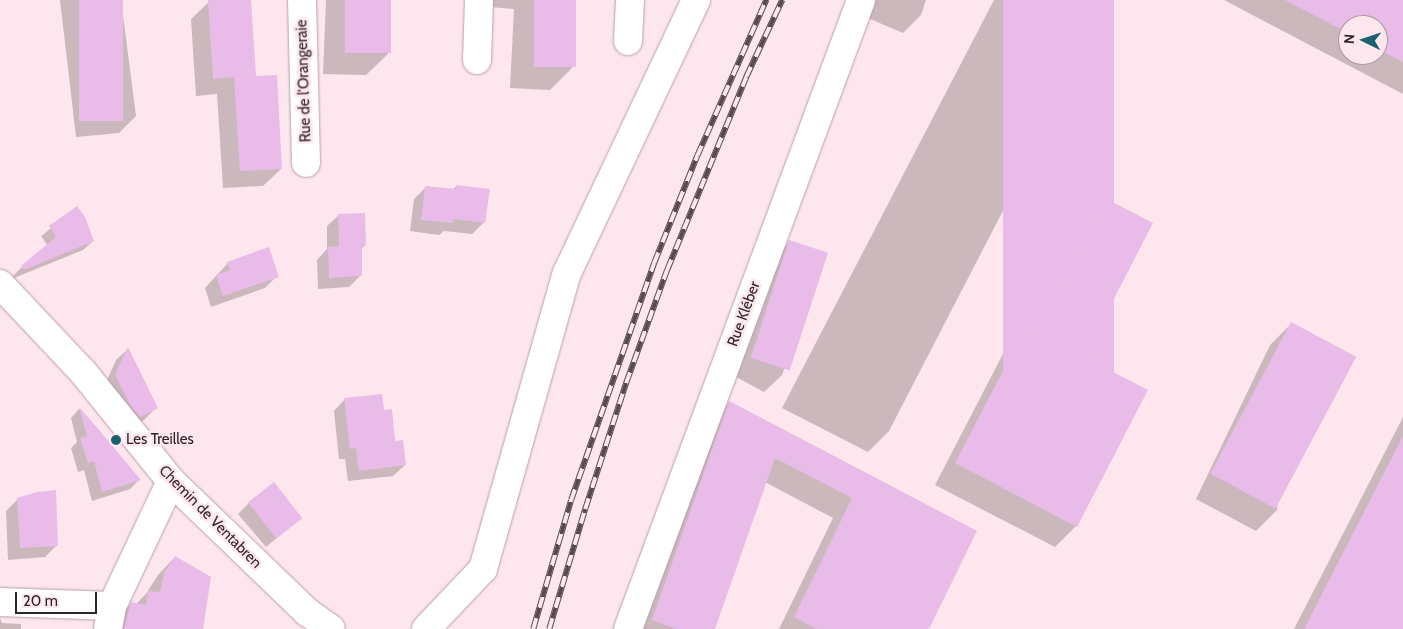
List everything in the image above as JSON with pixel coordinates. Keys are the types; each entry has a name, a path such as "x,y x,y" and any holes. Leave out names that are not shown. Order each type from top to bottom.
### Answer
{"street":[{"name":"Rue de l'Orangeraie","path":"302,0 306,162"},
{"path":"477,60 479,0"},
{"path":"628,41 630,0"},
{"path":"426,629 483,569 567,273 696,0"},
{"name":"Rue Kléber","path":"628,629 861,0"},
{"name":"Chemin de Ventabren","path":"0,284 83,372 171,481 307,612 331,629"},
{"path":"0,602 110,617 171,481"}],"building":[{"path":"79,0 123,0 123,121 79,121"},
{"path":"208,0 251,0 256,76 277,75 282,169 240,171 234,77 213,79"},
{"path":"345,0 391,0 391,53 345,53"},
{"path":"534,0 576,0 576,67 534,67"},
{"path":"1003,0 1114,0 1114,435 1003,435"},
{"path":"1285,0 1403,0 1403,62 1388,54 1388,15 1338,15 1338,28"},
{"path":"456,185 490,189 485,223 453,219 453,223 421,220 425,186 456,189"},
{"path":"1101,196 1153,223 1084,357 1148,390 1077,527 955,463 1026,327 1032,330"},
{"path":"77,206 85,217 94,241 24,270 21,266 56,237 49,226"},
{"path":"365,213 366,245 362,245 362,276 329,278 328,247 339,246 338,214"},
{"path":"789,240 828,253 790,371 751,358"},
{"path":"269,247 279,277 223,296 216,275 230,270 227,262"},
{"path":"1291,322 1356,357 1276,509 1210,474"},
{"path":"128,347 158,408 140,417 130,405 115,374"},
{"path":"382,394 384,410 392,409 395,441 403,440 406,465 359,471 356,448 350,449 344,398"},
{"path":"729,401 977,531 929,629 817,629 794,617 852,498 775,458 715,629 676,629 652,620"},
{"path":"79,407 141,480 102,492 94,461 88,463 80,438 87,436"},
{"path":"1403,436 1403,629 1304,629"},
{"path":"274,482 302,518 276,539 248,502"},
{"path":"56,490 58,546 20,548 17,498 37,492"},
{"path":"175,556 211,577 203,629 124,629 131,602 146,605 148,591 160,592 164,573"}],"railway":[{"path":"533,629 571,500 654,263 697,156 766,0"},
{"path":"549,629 626,383 667,270 746,77 782,0"}],"place":[{"name":"Les Treilles","path":"116,440"}]}
